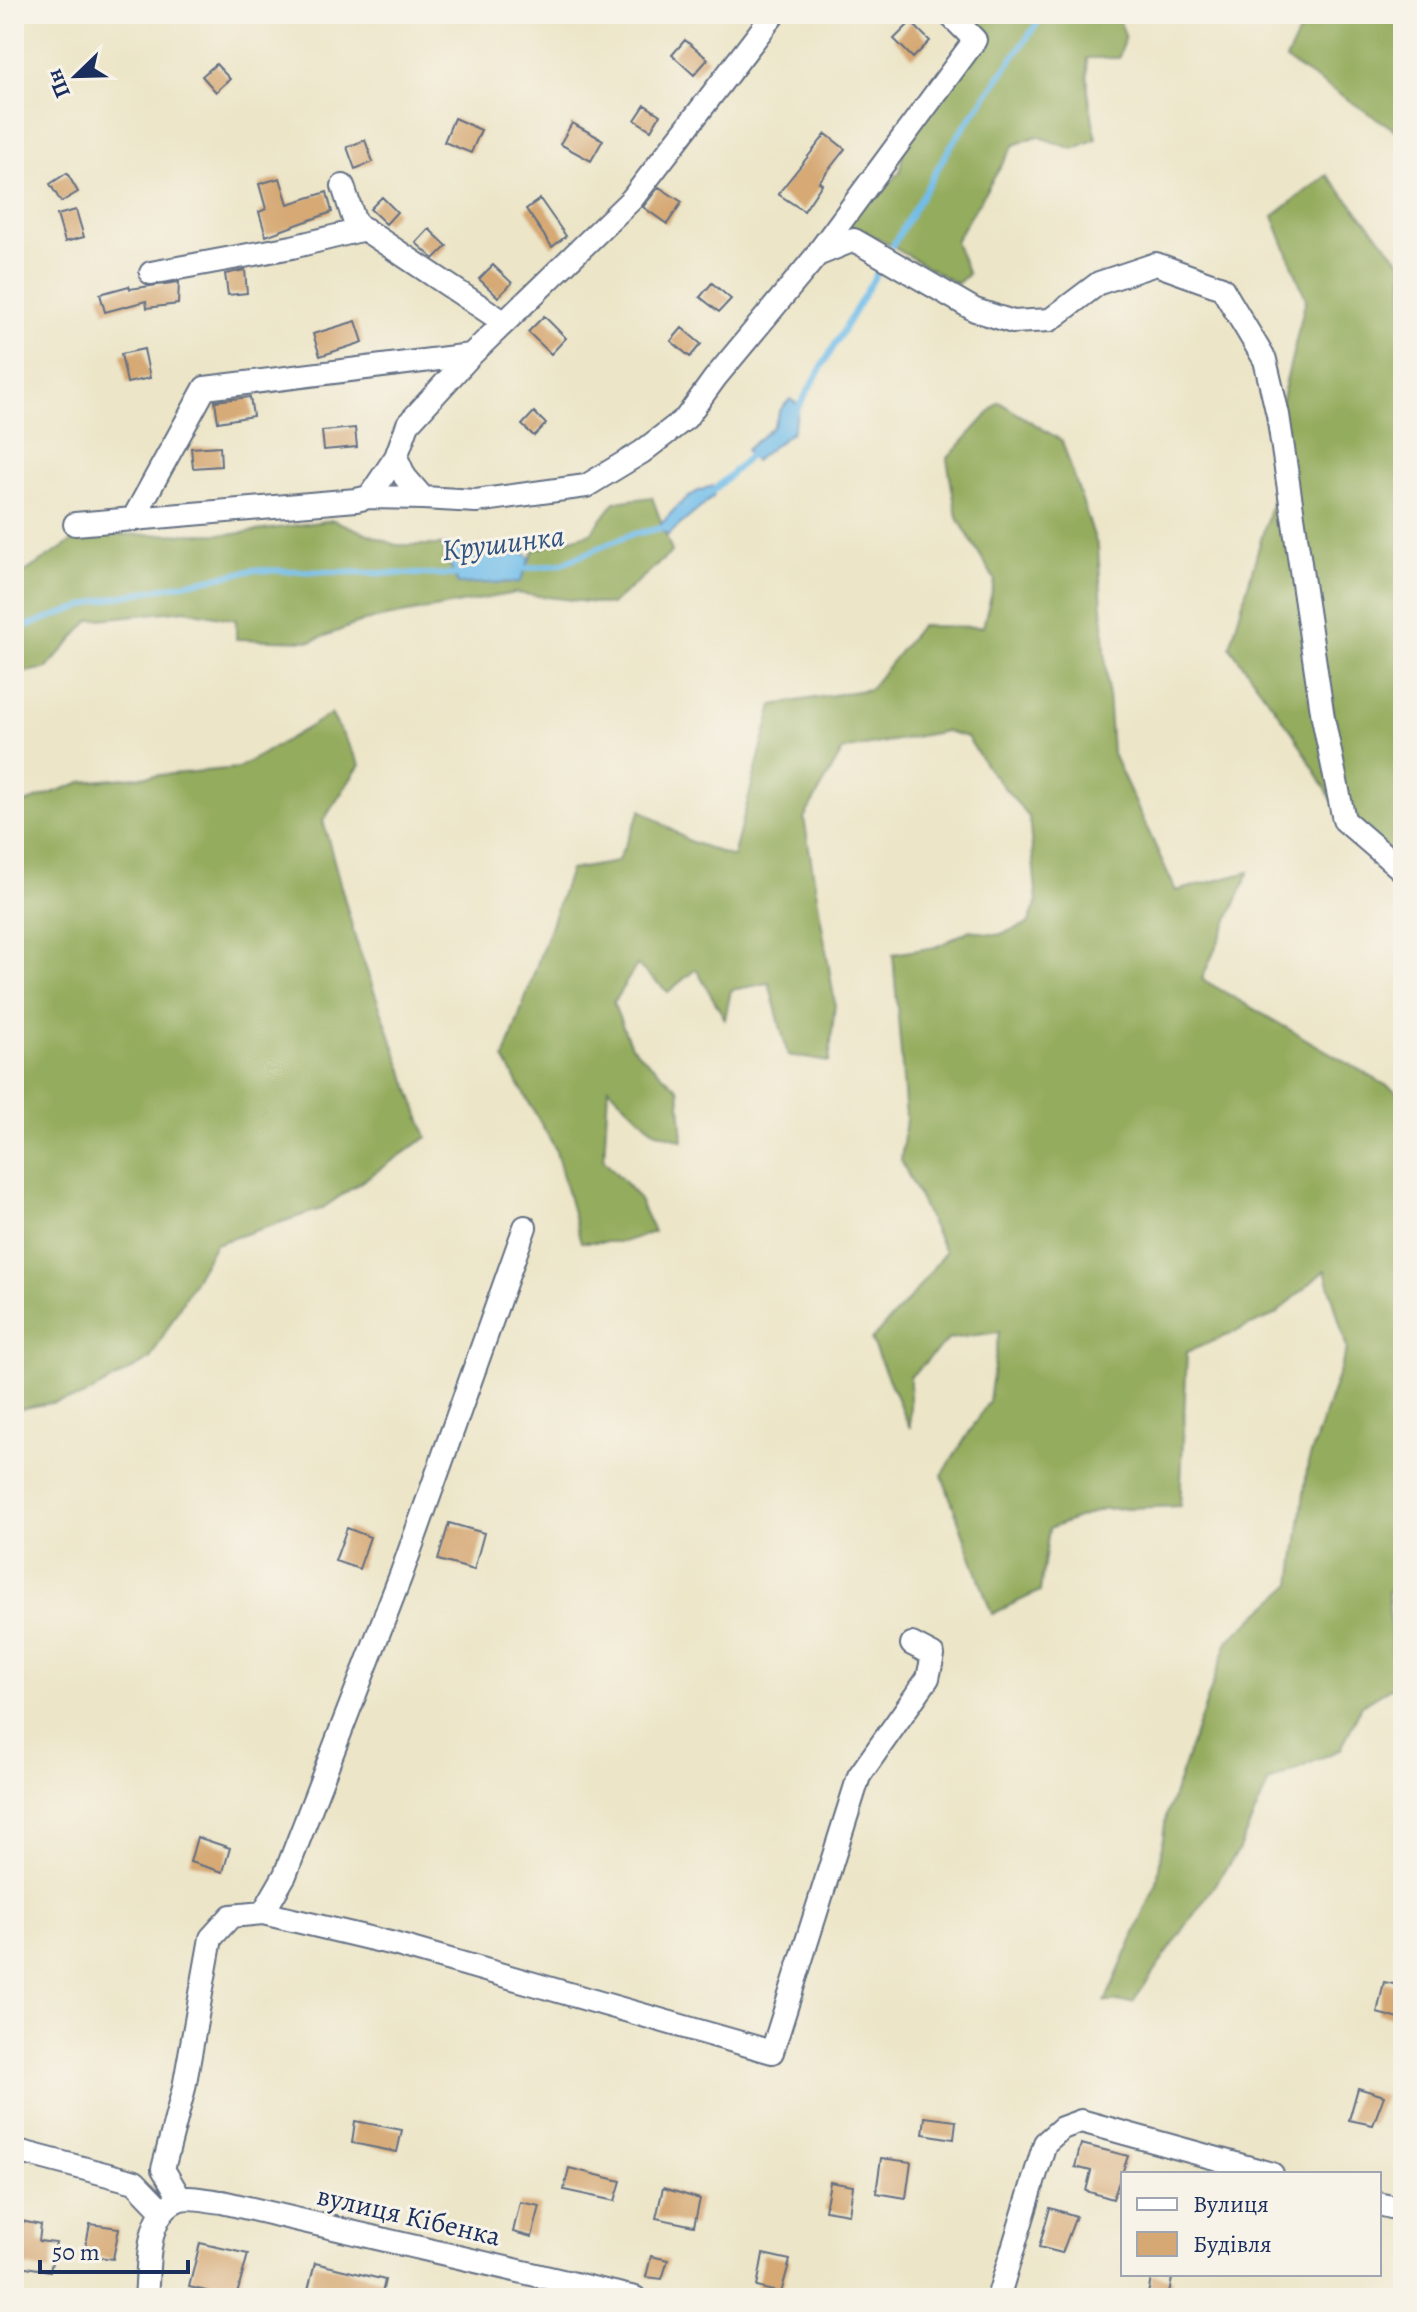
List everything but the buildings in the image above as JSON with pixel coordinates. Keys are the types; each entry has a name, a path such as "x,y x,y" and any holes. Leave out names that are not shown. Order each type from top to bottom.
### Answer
{"street":[{"path":"369,497 396,457 408,424 502,321 632,199 774,14"},
{"path":"75,524 369,497 476,501 586,486 642,452 686,418 715,378 817,255 975,40 949,14"},
{"path":"343,186 355,223 502,321"},
{"path":"151,273 292,247 365,229"},
{"path":"817,255 854,240 975,310 1013,322 1050,320 1099,283 1156,264 1222,288 1265,360 1278,415 1323,718 1344,820 1403,871"},
{"path":"133,519 205,388 471,355"},
{"path":"396,457 405,477 423,498"},
{"path":"263,1913 285,1875 401,1575 525,1227"},
{"path":"146,2298 152,2236 171,2204 163,2169 184,2088 211,1938 231,1916 263,1913 394,1944 772,2052 859,1776 928,1678 933,1655 912,1644"},
{"path":"998,2298 1045,2143 1062,2128 1081,2121 1265,2172"},
{"path":"14,2150 135,2182 171,2204"},
{"name":"вулиця Кібенка","path":"171,2204 222,2202 635,2298"},
{"path":"1381,2204 1403,2210"}],"green space":[{"path":"979,14 1117,14 1125,35 1119,58 1087,58 1088,91 1096,139 1073,149 1037,136 1014,145 955,241 968,274 957,284 879,239 849,226 846,209 883,191 900,172 904,141 985,42"},
{"path":"1308,14 1403,14 1403,135 1286,60"},
{"path":"1327,175 1403,264 1403,864 1344,820 1293,733 1230,647 1277,484 1278,415 1306,299 1273,216"},
{"path":"999,402 1062,441 1098,548 1112,752 1176,891 1249,872 1202,979 1403,1095 1403,1571 1388,1592 1395,1685 1362,1705 1341,1749 1269,1782 1238,1851 1133,2002 1105,2002 1157,1883 1166,1816 1228,1641 1292,1584 1308,1463 1347,1349 1325,1270 1275,1315 1187,1352 1180,1506 1102,1509 1049,1529 1040,1591 992,1614 942,1475 989,1401 999,1332 949,1339 910,1377 910,1428 871,1340 912,1296 945,1252 901,1160 906,1118 893,954 936,947 970,930 998,935 1028,924 1037,902 1029,817 988,769 967,737 946,731 843,750 804,818 835,1004 829,1062 788,1055 769,983 731,990 725,1019 696,969 668,992 637,965 613,1003 631,1046 679,1090 683,1141 654,1131 608,1087 604,1160 637,1196 654,1232 623,1242 581,1242 555,1148 504,1059 570,870 617,862 641,810 689,841 733,857 773,705 870,689 920,626 983,627 995,580 957,517 947,459"},
{"path":"652,497 672,552 611,605 515,593 364,621 312,641 236,639 236,620 185,610 90,620 47,668 14,674 14,579 82,535 235,534 333,520 396,545 442,545 458,584 519,582 534,550 591,533 615,502"},
{"path":"331,714 360,765 323,821 356,941 427,1137 321,1209 215,1244 150,1359 82,1397 14,1410 14,807 82,782 238,768"}],"water":[{"path":"790,399 800,406 792,432 754,461 746,450 773,427 781,409"},
{"path":"713,486 714,496 668,535 658,528 689,496"},
{"path":"442,545 524,553 530,558 520,582 458,584"}],"waterway":[{"name":"Крушинка","path":"893,245 952,144 1044,14"},
{"name":"Крушинка","path":"796,411 877,273"},
{"name":"Крушинка","path":"710,494 754,452"},
{"name":"Крушинка","path":"521,569 561,564 630,535 666,527"},
{"name":"Крушинка","path":"14,630 98,601 254,570 458,575"}]}
